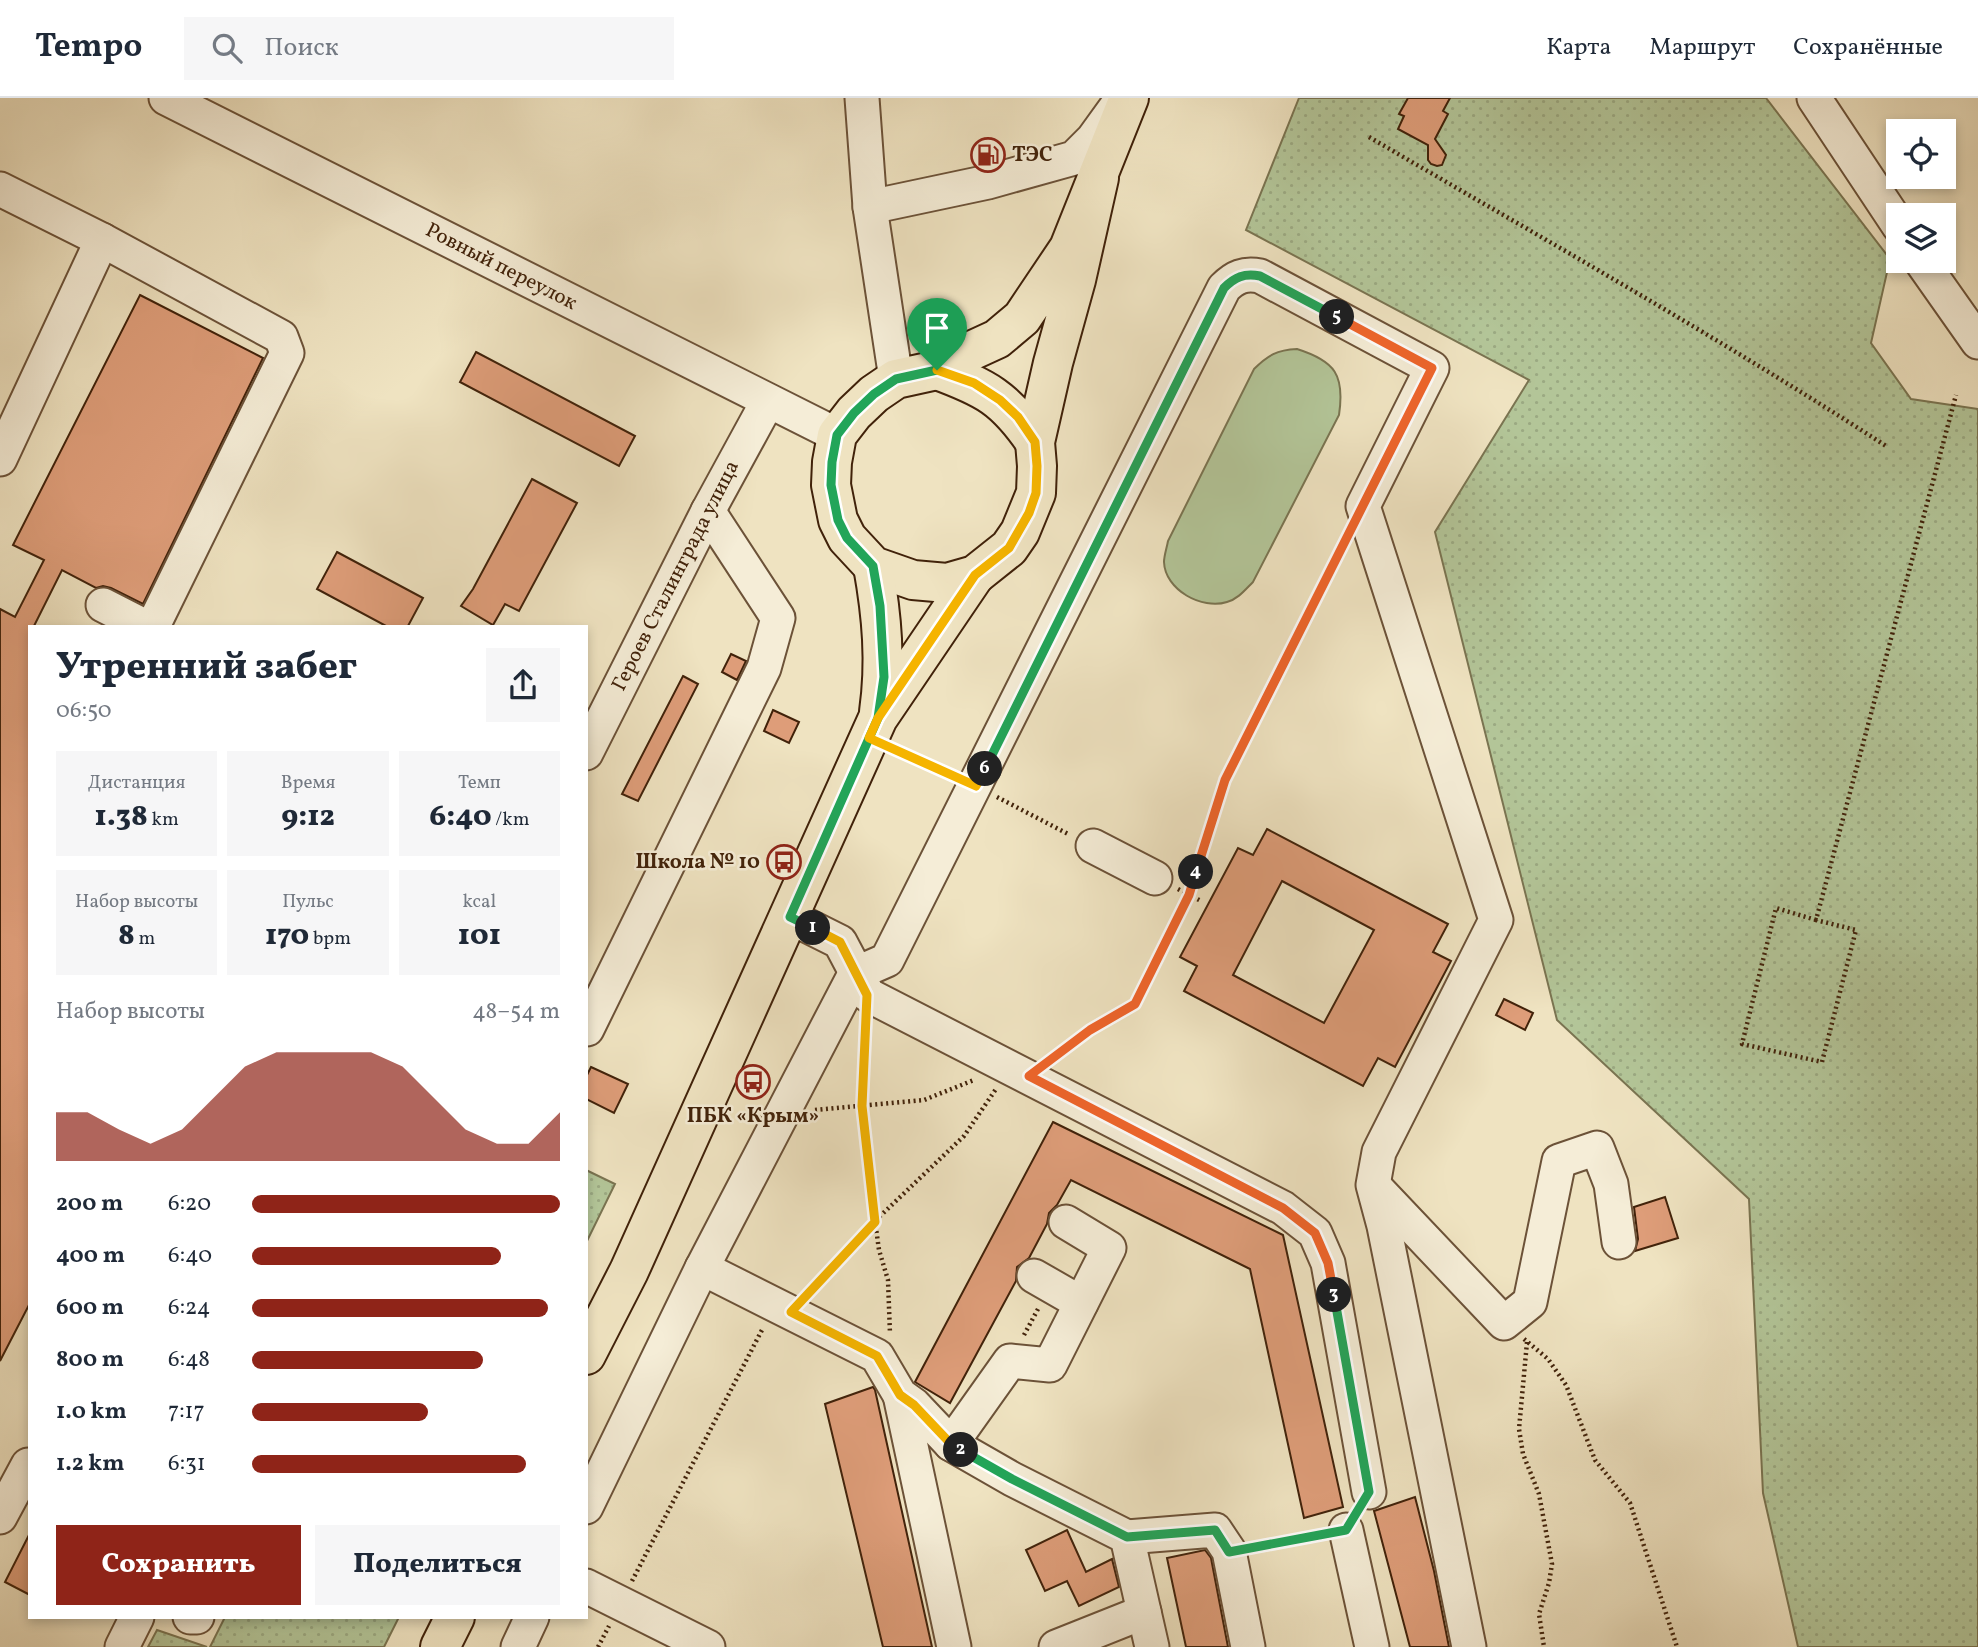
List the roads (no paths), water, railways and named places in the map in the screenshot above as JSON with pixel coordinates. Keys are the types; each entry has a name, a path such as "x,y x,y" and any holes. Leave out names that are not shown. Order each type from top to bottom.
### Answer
{"main road":[{"path":"975,575 947,583 930,582 913,580 873,566 847,538 838,520 831,485 837,435 854,413 874,394 896,379 937,370 997,339 1021,318 1069,248 1129,98"},
{"path":"588,1352 629,1270 874,728 975,575 1009,548 1029,513 1036,493 1035,442 1099,178"},
{"path":"937,370 974,383 1000,400 1018,417 1035,442"},
{"path":"873,566 883,638 884,677 874,728"},
{"path":"440,1647 454,1619"}],"street":[{"name":"Ровный переулок","path":"166,98 837,435"},
{"path":"862,98 870,207 896,379"},
{"path":"870,207 988,182 1074,158 1093,139 1122,98"},
{"path":"1830,107 1886,204"},
{"path":"0,189 102,240 281,337 287,353 153,625"},
{"path":"0,459 102,240"},
{"path":"1930,273 1977,337"},
{"path":"588,1503 781,1113 861,984 887,960 1224,288 1238,276 1250,274 1260,276 1432,368 1363,506 1496,920 1379,1152 1373,1185 1384,1226 1469,1647"},
{"name":"Героев Сталинграда улица","path":"588,749 708,511 768,401"},
{"path":"588,1027 764,668 778,618 708,511"},
{"path":"103,605 142,625"},
{"path":"1093,846 1155,878"},
{"path":"790,917 840,942 861,984 1020,1071 1283,1208 1315,1233 1328,1263 1369,1492"},
{"path":"1373,1185 1516,1332 1531,1302 1559,1161 1597,1148 1611,1184 1619,1242"},
{"path":"951,1444 1010,1361 1049,1366 1110,1248 1066,1222"},
{"path":"702,1268 877,1356 896,1388 951,1444 1012,1479 1127,1537 1215,1530 1229,1552 1248,1647"},
{"path":"1042,1281 1081,1303"},
{"path":"896,1388 954,1647"},
{"path":"0,1517 27,1465"},
{"path":"1346,1530 1372,1647"},
{"path":"1127,1537 1152,1647"},
{"path":"588,1587 708,1647"},
{"path":"1056,1647 1144,1612"},
{"path":"122,1647 136,1619"},
{"path":"518,1647 531,1619"}],"place":[{"name":"ТЭС","path":"988,155"},
{"name":"Школа № 10","path":"784,862"},
{"name":"ПБК «Крым»","path":"753,1082"}]}
